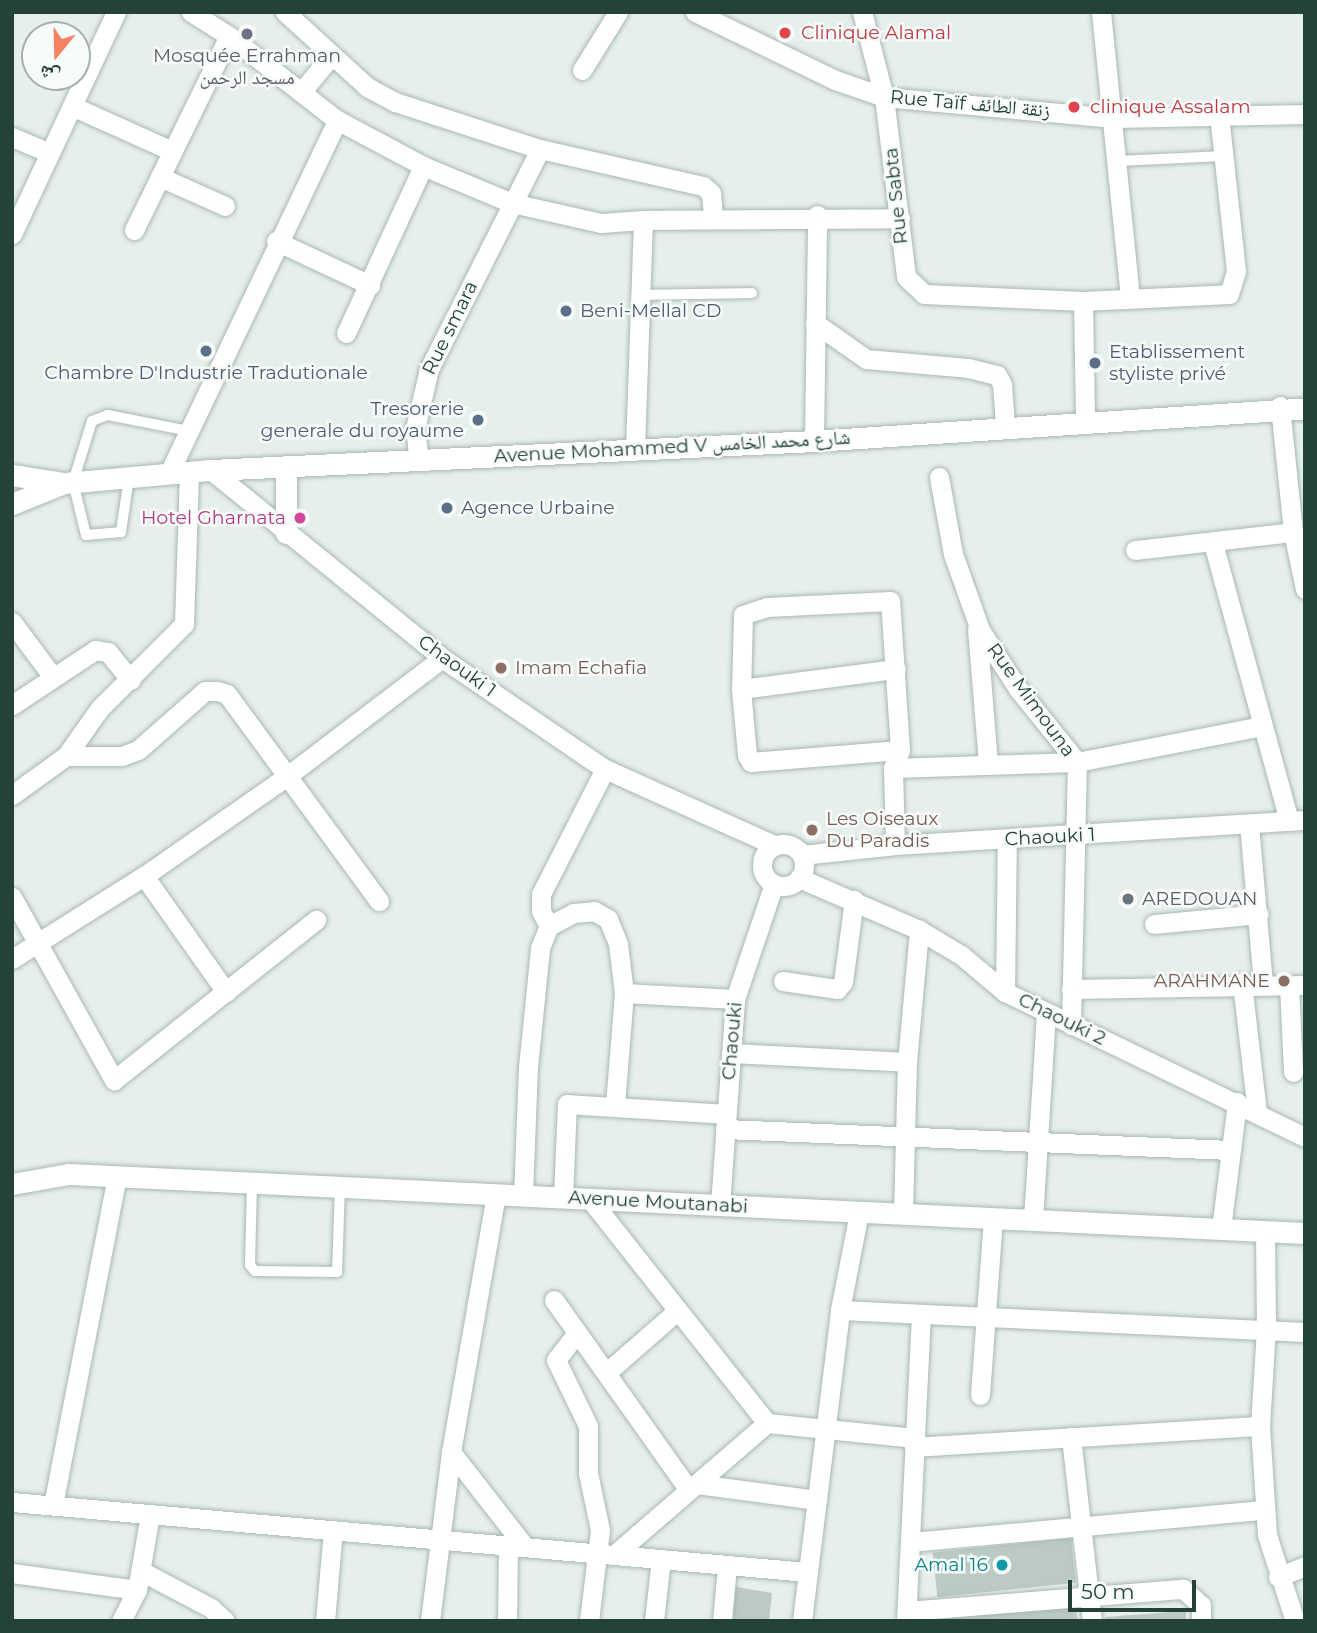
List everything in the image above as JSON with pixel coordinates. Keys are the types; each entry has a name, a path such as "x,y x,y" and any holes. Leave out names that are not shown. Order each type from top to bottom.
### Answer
{"main road":[{"path":"1280,406 1305,400"},
{"name":"Avenue Mohammed V شارع محمد الخامس","path":"12,475 69,482 211,470 814,441 1280,406"},
{"path":"1280,406 1305,408"},
{"path":"286,466 286,533"},
{"name":"Avenue Mohammed V شارع محمد الخامس","path":"12,504 69,482"},
{"name":"Avenue Moutanabi","path":"12,1184 69,1174 1305,1233"}],"street":[{"path":"12,233 116,12"},
{"path":"191,12 229,36 337,120 423,166 512,202 601,223 817,215 900,218"},
{"path":"285,12 367,87 395,102 540,149 703,186 711,193 713,217"},
{"path":"582,70 618,12"},
{"name":"Rue Taïf زنقة الطائف","path":"695,12 835,80 884,97 1114,118 1305,114"},
{"name":"Rue Sabta","path":"862,12 884,97 904,271 913,289 932,296 1083,301"},
{"path":"1101,12 1114,118 1130,299"},
{"path":"134,230 229,36"},
{"path":"301,92 332,55"},
{"path":"72,106 172,151"},
{"path":"1085,419 1083,301 1218,296 1232,289 1236,271 1219,115"},
{"path":"12,795 66,756 100,708 131,680 184,624 179,473 189,431 276,241 337,120"},
{"path":"12,137 50,153"},
{"name":"Rue smara","path":"419,461 415,429 424,383 540,149"},
{"path":"346,333 423,166"},
{"path":"160,177 225,206"},
{"path":"814,441 817,215"},
{"path":"635,451 642,220"},
{"path":"276,241 370,285"},
{"path":"814,323 866,359 986,371 1002,384 1005,425"},
{"path":"1280,406 1293,532 1303,579"},
{"name":"Chaouki 1","path":"211,470 442,658 606,769 726,827 768,852"},
{"name":"Rue Mimouna","path":"939,477 954,554 977,623 1018,690 1077,762 1079,836 1071,1025"},
{"path":"1135,550 1293,532"},
{"path":"1213,543 1263,726 1297,821"},
{"path":"895,845 896,669 890,601 747,612 740,623 741,689 896,669"},
{"path":"12,622 53,677"},
{"path":"977,623 988,765"},
{"path":"12,705 53,677 103,649 131,680"},
{"path":"12,958 41,943 144,876 286,777 442,658"},
{"name":"Rue Mimouna","path":"741,689 747,755 751,762 897,759 988,765 1077,762 1263,726"},
{"path":"66,756 122,756 138,750 205,691 227,694 379,901"},
{"path":"549,926 541,911 541,894 606,769"},
{"name":"Chaouki 1","path":"800,863 802,855 895,845 1297,821"},
{"path":"1249,824 1263,983"},
{"path":"1005,992 1007,839"},
{"path":"787,844 800,863 785,886 774,884 764,874 768,852 787,844"},
{"name":"Chaouki 2","path":"800,863 828,887 919,930 961,955 1005,992 1305,1137"},
{"path":"144,876 226,992"},
{"name":"Chaouki","path":"720,1205 735,999 774,884"},
{"path":"12,897 41,943 114,1080 316,920"},
{"path":"783,981 837,989 843,982 854,900"},
{"path":"523,1196 528,1068 540,948 549,926 573,913 594,911 608,919 618,944 624,993 615,1105"},
{"path":"1154,925 1259,914"},
{"path":"903,1213 907,1062 919,930"},
{"path":"1072,989 1263,983 1297,985 1293,1072"},
{"path":"1242,984 1257,1113"},
{"path":"624,993 735,999"},
{"path":"1033,1220 1041,1140 1046,1013"},
{"path":"731,1053 907,1062"},
{"path":"1221,1229 1237,1102"},
{"path":"563,1198 567,1104 615,1105 726,1121 904,1139 1041,1140 1231,1150"},
{"path":"53,1505 117,1177"},
{"path":"430,1621 451,1452 496,1194"},
{"path":"590,1199 767,1423 915,1442 1071,1437 1260,1426"},
{"path":"802,1621 840,1310 859,1212"},
{"path":"980,1395 993,1218"},
{"path":"1265,1231 1266,1328 1260,1426 1265,1510 1278,1577 1295,1621"},
{"path":"554,1300 693,1487 817,1500"},
{"path":"840,1310 1266,1328 1305,1332"},
{"path":"606,1373 677,1311"},
{"path":"920,1314 906,1616 1090,1594 1183,1589 1201,1605 1200,1621"},
{"path":"577,1333 556,1360 588,1426 588,1474 606,1554 589,1621"},
{"path":"606,1554 693,1487 767,1423"},
{"path":"1071,1437 1092,1621"},
{"path":"451,1452 516,1546 507,1621"},
{"path":"12,1502 808,1572"},
{"path":"910,1542 1265,1510"},
{"path":"121,1621 139,1581 150,1514"},
{"path":"325,1621 333,1530"},
{"path":"654,1621 661,1559"},
{"path":"722,1621 727,1565"},
{"path":"1278,1577 1305,1566"},
{"path":"12,1573 139,1581 213,1617"}],"lane":[{"path":"1118,161 1224,156"},
{"path":"640,295 752,293"},
{"path":"130,476 122,527 114,536 86,535 69,482 92,421 108,415 189,431"},
{"path":"252,1183 250,1265 255,1271 337,1272 340,1187"}],"building":[{"name":"Amal 16","path":"1071,1538 1076,1583 937,1597 933,1553"},
{"path":"731,1586 772,1593 769,1621 728,1621"},
{"path":"1075,1605 1078,1621 938,1621 938,1619"},
{"path":"1186,1611 1186,1621 1105,1621 1105,1617"}],"place":[{"name":"Clinique Alamal","path":"785,33"},
{"name":"Mosquée Errahman مسجد الرحمن","path":"247,34"},
{"name":"clinique Assalam","path":"1074,107"},
{"name":"Beni-Mellal CD","path":"566,311"},
{"name":"Chambre D'Industrie Tradutionale","path":"206,351"},
{"name":"Etablissement styliste privé","path":"1095,363"},
{"name":"Tresorerie generale du royaume","path":"478,420"},
{"name":"Agence Urbaine","path":"447,508"},
{"name":"Hotel Gharnata","path":"300,518"},
{"name":"Imam Echafia","path":"501,668"},
{"name":"Les Oiseaux Du Paradis","path":"812,830"},
{"name":"AREDOUAN","path":"1128,899"},
{"name":"ARAHMANE","path":"1284,981"},
{"name":"Amal 16","path":"1002,1565"}]}
